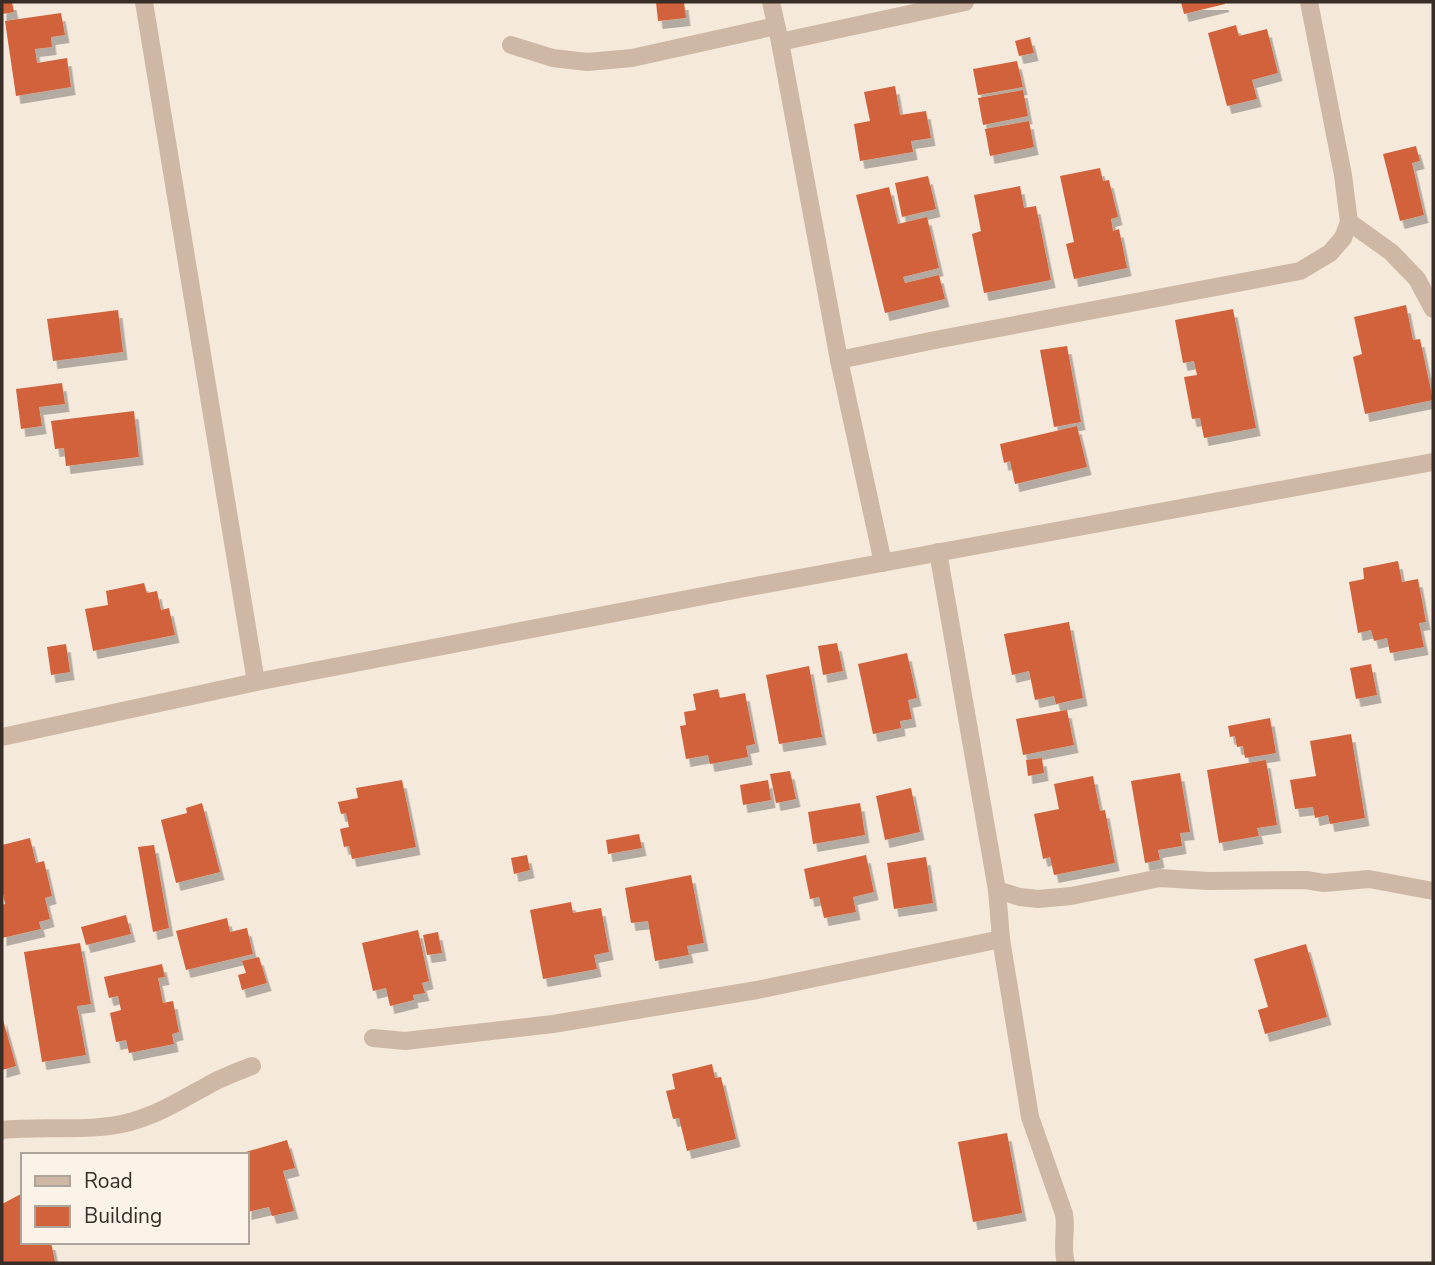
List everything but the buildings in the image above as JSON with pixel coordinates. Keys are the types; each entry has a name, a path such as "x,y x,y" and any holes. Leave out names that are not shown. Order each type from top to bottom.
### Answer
{"street":[{"path":"144,2 256,682"},
{"path":"771,2 839,360 883,563"},
{"path":"511,45 553,58 587,62 632,58 965,2"},
{"path":"839,360 1300,271 1330,253 1343,238 1349,222 1309,2"},
{"path":"1349,222 1391,252 1417,279 1433,309"},
{"path":"2,737 256,682 1431,459"},
{"path":"938,552 997,890 1001,939 1030,1116 1064,1213 1066,1223 1063,1249 1066,1263"},
{"path":"997,890 1038,899 1071,896 1160,878 1208,881 1306,880 1324,883 1370,879 1433,891"},
{"path":"373,1038 405,1041 553,1024 757,990 1001,939"},
{"path":"2,1130 119,1125 165,1108 219,1079 252,1066"}]}
